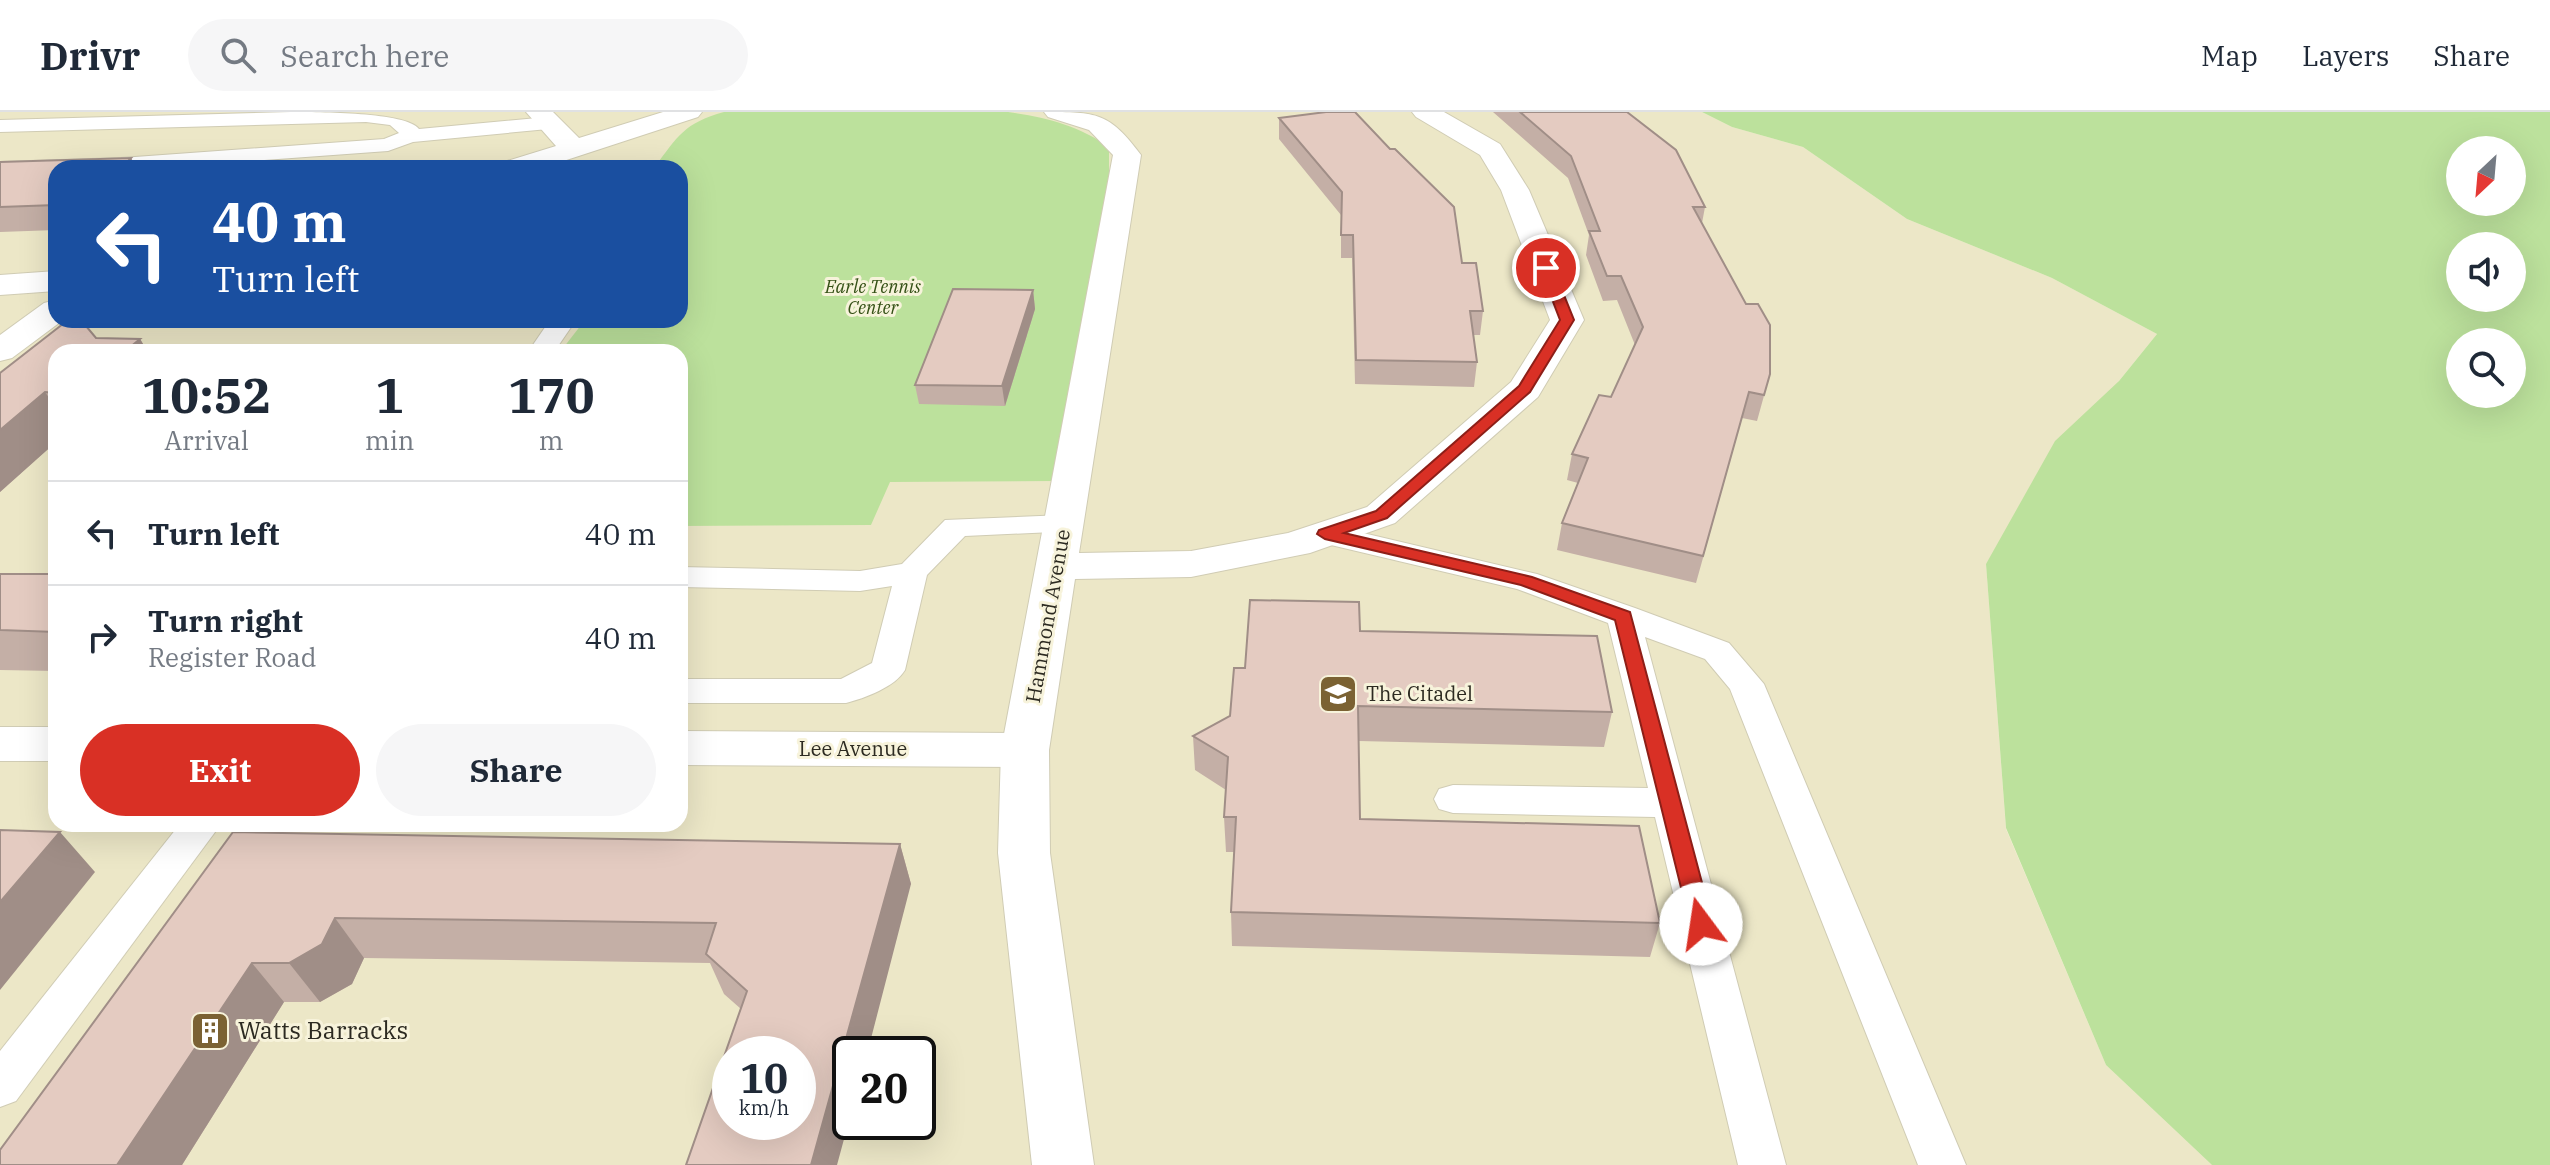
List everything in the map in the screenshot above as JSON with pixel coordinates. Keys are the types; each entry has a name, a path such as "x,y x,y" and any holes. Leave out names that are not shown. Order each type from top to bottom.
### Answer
{"street":[{"path":"551,160 573,148 689,112"},
{"path":"1056,566 1191,564 1296,544 1381,515 1525,389 1567,320 1515,190 1490,150 1425,112"},
{"name":"Hammond Avenue","path":"1063,1165 1024,853 1025,750 1127,155 1112,131 1073,113"},
{"path":"543,118 573,148"},
{"path":"0,285 48,282"},
{"path":"0,351 48,316"},
{"path":"0,744 48,744"},
{"name":"Lee Avenue","path":"688,748 1025,750"}],"lane":[{"path":"24,125 42,112"},
{"path":"0,126 340,114 395,120 409,127 409,136"},
{"path":"177,160 388,145 409,136 543,118"},
{"path":"0,168 48,166"},
{"path":"688,691 846,691 888,670 912,572 956,527 1064,524"},
{"path":"1325,534 1526,581 1717,651 1746,684 1942,1165"},
{"path":"688,577 860,581 912,572"},
{"path":"1623,616 1762,1165"},
{"path":"1453,799 1671,803"},
{"path":"0,1086 196,832"}],"shaded area":[{"name":"The Citadel","path":"0,112 1702,112 1732,127 1803,147 1907,219 2052,278 2157,334 2119,381 1986,564 2006,829 2106,1065 2212,1165 0,1165"}],"green space":[{"name":"Earle Tennis Center","path":"724,112 1008,112 1061,123 1109,147 1109,211 1054,481 890,482 871,525 688,526 688,344 566,344 579,328 688,328 688,160 660,160 683,132 710,116"},
{"path":"1702,112 2550,112 2550,1165 2212,1165 2106,1065 2006,828 1986,564 2055,441 2119,381 2157,334 2052,278 1907,219 1803,147 1732,127"}],"building":[{"path":"1355,112 1390,149 1395,149 1454,207 1462,263 1476,263 1483,311 1470,311 1477,362 1356,360 1353,235 1341,235 1342,192 1279,118"},
{"path":"1520,112 1627,112 1676,150 1705,207 1693,207 1746,304 1758,304 1770,325 1770,374 1764,395 1749,392 1703,556 1562,523 1588,458 1572,454 1599,395 1611,397 1643,327 1621,276 1607,276 1589,231 1600,231 1571,156"},
{"path":"131,158 129,160 66,160"},
{"path":"48,161 48,205 0,207 0,162"},
{"path":"953,289 1033,290 1002,386 915,385"},
{"path":"58,328 88,328 96,338 140,339 134,344 48,344 48,392 0,430 0,373"},
{"path":"0,574 48,574 48,632 0,630"},
{"path":"1250,600 1359,602 1360,631 1597,636 1612,712 1358,706 1360,819 1639,826 1660,923 1231,912 1236,817 1224,817 1228,757 1193,736 1230,716 1234,668 1245,668"},
{"path":"0,830 60,832 0,902"},
{"path":"233,832 900,844 847,1036 832,1036 832,1089 811,1165 686,1165 712,1091 712,1140 816,1140 816,1036 731,1036 747,991 706,954 716,923 335,918 322,944 289,963 252,963 117,1165 0,1165 0,1150"}],"place":[{"name":"The Citadel","path":"1338,694"},
{"name":"Watts Barracks","path":"210,1031"}],"route":[{"path":"1546,268 1567,320 1525,389 1381,515 1325,534 1526,581 1623,616 1701,924"}]}
